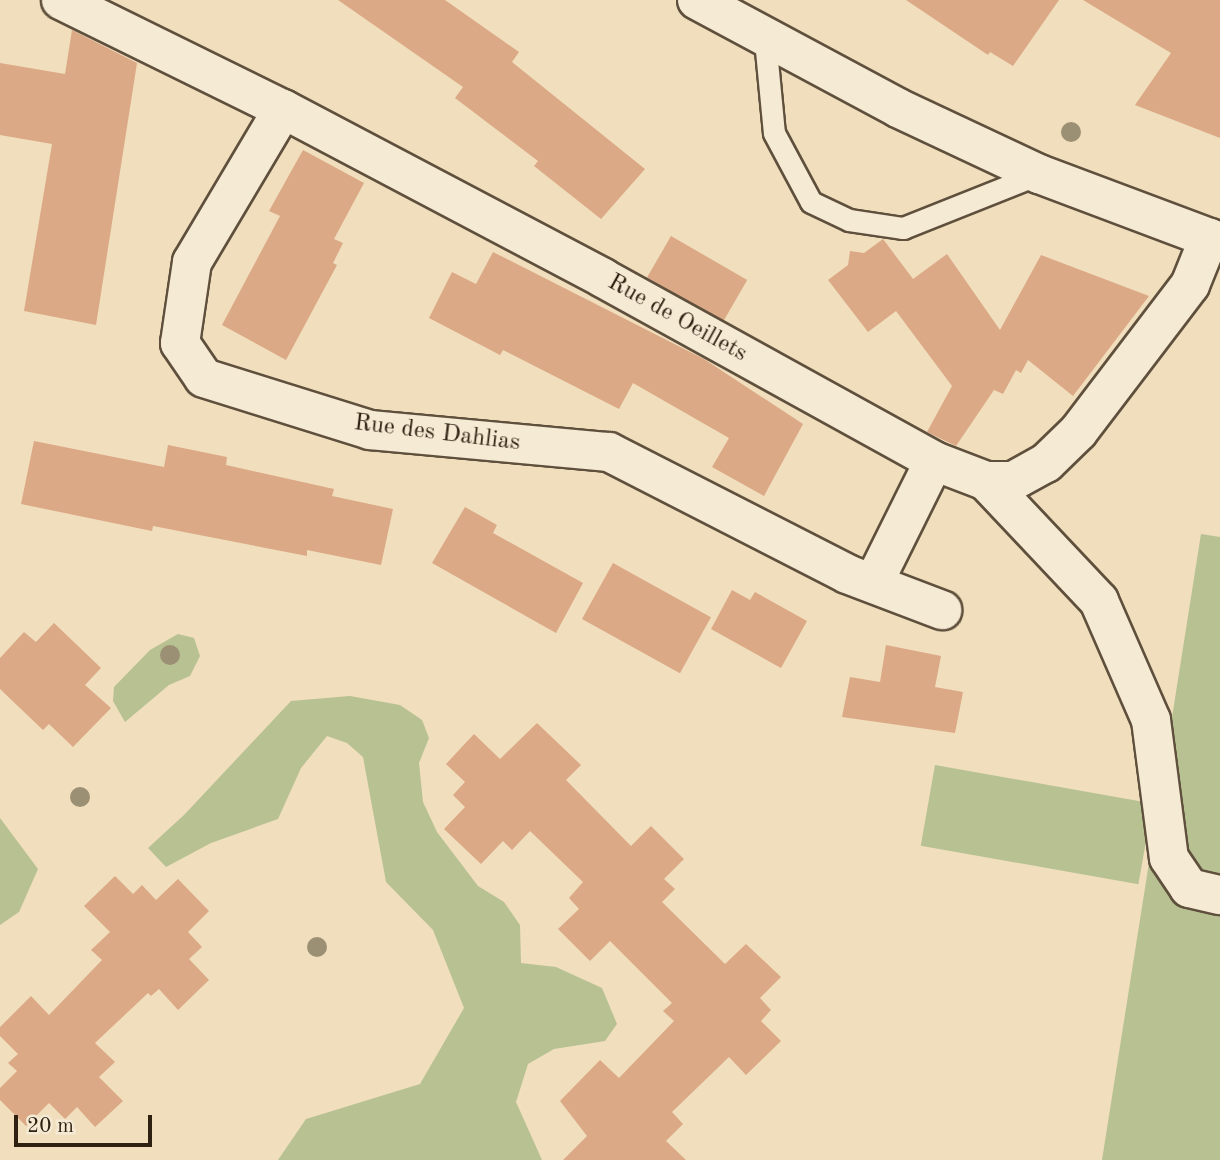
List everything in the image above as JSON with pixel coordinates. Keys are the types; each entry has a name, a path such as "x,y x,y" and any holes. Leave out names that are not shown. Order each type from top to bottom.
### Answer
{"street":[{"name":"Rue de Oeillets","path":"61,0 283,110 603,278 934,461 986,481 1013,481 1035,469 1078,432 1190,285 1214,240"},
{"path":"697,0 765,40 1039,174 1214,240"},
{"name":"Rue des Dahlias","path":"283,110 192,262 180,342 204,378 370,430 609,452 847,574 942,610"},
{"path":"874,582 934,461"},
{"path":"986,481 1099,601 1151,720 1169,858 1188,888 1220,895"}],"lane":[{"path":"765,40 774,133 811,202 849,220 904,228 1039,174"}],"green space":[{"path":"1201,534 1220,537 1220,1160 1102,1160"},
{"path":"178,634 194,638 200,656 190,676 169,685 125,722 113,701 114,687 150,650"},
{"path":"350,696 400,705 422,720 429,738 419,763 423,802 437,832 478,886 504,902 520,925 521,963 556,967 602,988 617,1024 605,1041 554,1049 528,1064 516,1102 542,1160 278,1160 306,1119 420,1084 464,1008 433,930 386,882 363,757 347,743 327,736 301,768 278,819 211,843 166,867 148,848 184,815 291,701"},
{"path":"935,765 1153,803 1138,884 921,846"},
{"path":"0,818 38,869 19,912 0,925"}],"building":[{"path":"338,0 445,0 519,52 512,62 645,169 601,219 534,166 538,161 455,98 463,87"},
{"path":"906,0 1059,0 1013,66 990,52 988,55"},
{"path":"1083,0 1220,0 1220,138 1135,105 1171,53"},
{"path":"72,30 137,63 96,325 24,311 52,144 0,135 0,63 65,74"},
{"path":"303,150 364,183 334,239 343,243 333,263 337,265 286,360 222,325 280,216 269,211"},
{"path":"671,236 747,280 723,322 647,278"},
{"path":"883,239 913,279 947,254 1000,330 1041,255 1149,296 1073,396 1028,360 1021,373 1016,370 1003,394 994,390 956,446 927,432 952,386 896,311 868,332 828,280 848,265 850,251 864,253"},
{"path":"493,252 704,359 803,424 764,496 712,467 729,438 633,383 619,409 503,350 500,355 429,318 452,272 476,284"},
{"path":"34,441 164,467 168,445 227,457 226,465 334,489 332,496 393,509 381,565 307,550 307,556 153,526 152,531 21,504"},
{"path":"465,507 497,525 493,533 583,583 556,633 432,563"},
{"path":"613,563 711,617 680,673 582,619"},
{"path":"732,590 750,600 755,592 807,621 781,668 711,629"},
{"path":"54,623 101,668 85,685 111,708 73,747 49,724 43,730 0,689 0,658 24,632 36,642"},
{"path":"886,645 941,656 935,687 963,692 955,733 842,717 850,677 880,682"},
{"path":"537,723 581,765 566,780 631,846 651,826 684,859 664,879 675,889 662,902 725,964 746,944 781,977 760,998 771,1010 761,1021 781,1041 746,1075 729,1057 672,1112 683,1124 666,1141 686,1160 563,1160 587,1136 560,1101 600,1060 619,1078 674,1021 663,1011 672,1003 610,941 590,961 558,929 579,909 569,898 583,882 530,831 512,850 503,841 481,864 444,829 465,807 453,795 465,782 446,764 474,734 500,759"},
{"path":"115,876 133,894 142,885 156,900 178,879 209,911 188,932 202,947 189,959 209,980 178,1010 159,989 151,996 148,993 95,1043 115,1062 99,1077 123,1101 95,1127 77,1107 65,1119 49,1103 26,1126 0,1100 0,1088 17,1071 8,1063 18,1054 0,1036 0,1027 31,996 49,1015 102,960 91,950 110,932 84,906"}]}
